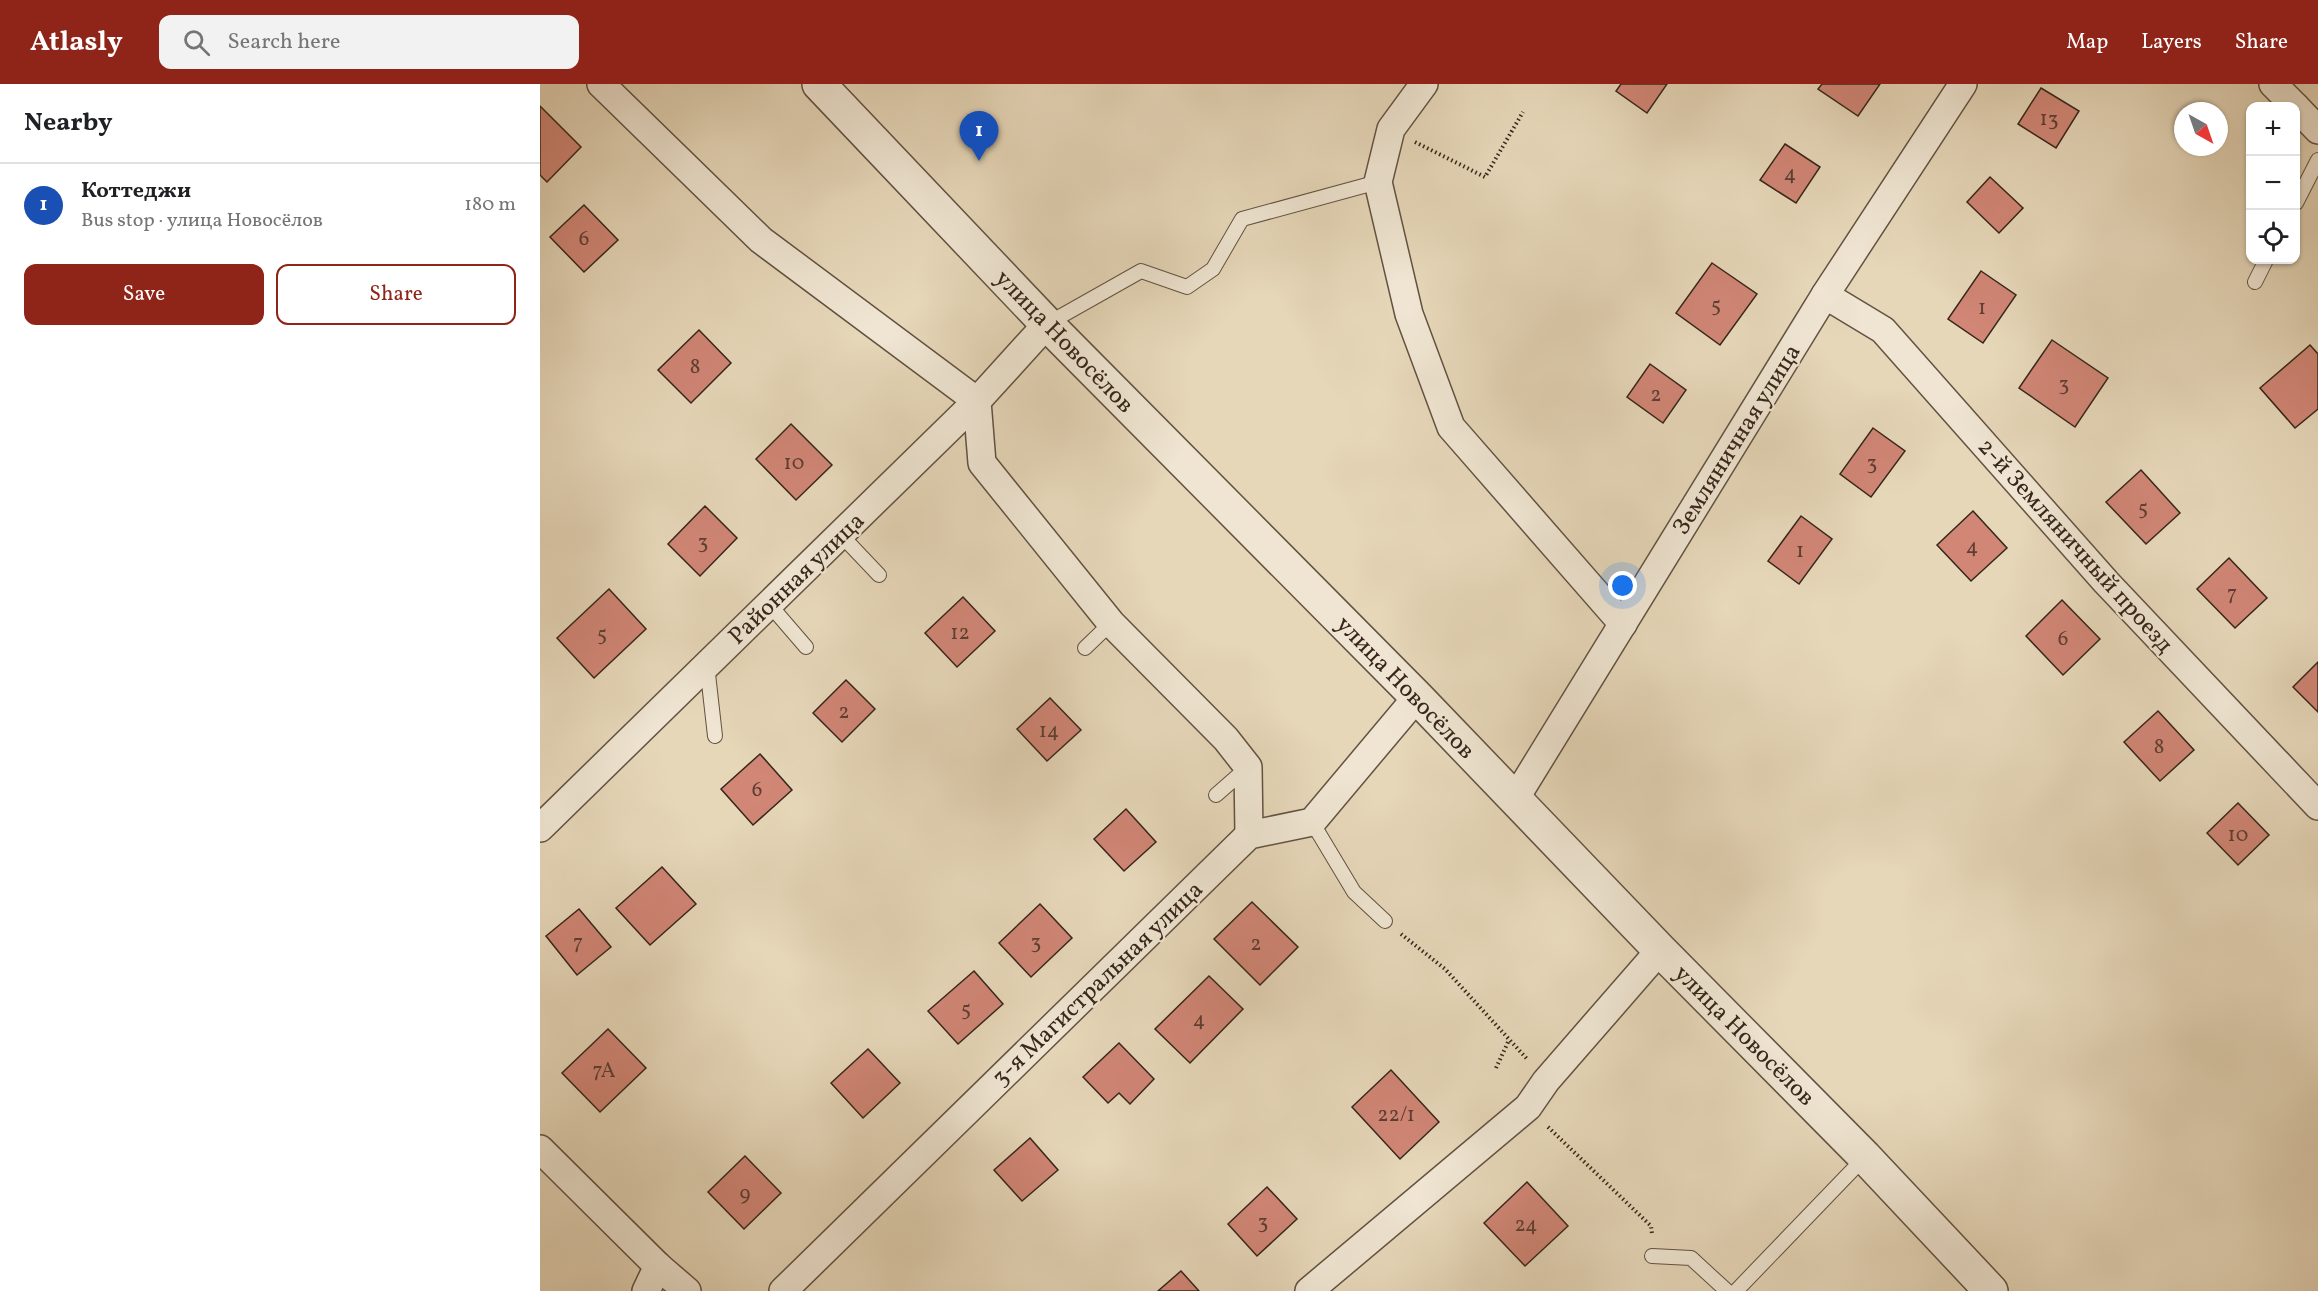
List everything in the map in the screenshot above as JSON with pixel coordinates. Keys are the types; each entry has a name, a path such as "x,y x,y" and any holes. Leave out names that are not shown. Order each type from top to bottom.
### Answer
{"street":[{"path":"601,84 761,240 977,401 982,463 1111,623 1226,739 1248,767 1249,834 1312,822 1417,697"},
{"name":"улица Новосёлов","path":"819,84 1047,324 1417,697 1660,950 1866,1157 1991,1291"},
{"path":"1424,84 1391,129 1378,182 1409,314 1451,427 1623,624"},
{"name":"Земляничная улица","path":"1515,799 1825,295 1963,84"},
{"path":"2273,84 2290,102"},
{"path":"2300,112 2318,130"},
{"name":"2-й Земляничный проезд","path":"1825,295 1883,330 2106,582 2318,806"},
{"name":"Районная улица","path":"540,828 977,401 1047,324"},
{"name":"3-я Магистральная улица","path":"783,1291 1249,834"},
{"path":"1309,1291 1528,1107 1546,1081 1660,950"},
{"path":"540,1149 658,1266 687,1291"},
{"path":"646,1291 658,1266"}],"lane":[{"path":"2300,194 2318,160"},
{"path":"1047,324 1142,271 1187,287 1213,269 1242,219 1378,182"},
{"path":"2255,282 2264,264"},
{"path":"841,535 879,575"},
{"path":"769,604 806,647"},
{"path":"1085,648 1111,623"},
{"path":"707,665 715,736"},
{"path":"1216,795 1248,767"},
{"path":"1312,822 1354,892 1385,921"},
{"path":"1736,1291 1866,1157"},
{"path":"1652,1256 1691,1258 1727,1291"}],"path":[{"path":"1391,129 1485,177 1523,112"},
{"path":"1385,921 1444,969 1546,1081"},
{"path":"1496,1068 1509,1040"},
{"path":"1528,1107 1651,1226 1652,1256"}],"building":[{"path":"1621,84 1667,84 1647,113 1616,91"},
{"path":"1822,84 1880,84 1858,116 1818,89"},
{"path":"2041,88 2079,111 2056,148 2018,124"},
{"path":"540,106 581,147 547,182 540,175"},
{"path":"1785,144 1820,167 1796,203 1760,180"},
{"path":"1990,177 2023,208 1999,233 1967,202"},
{"path":"584,205 618,240 584,272 550,237"},
{"path":"1712,263 1757,294 1720,345 1676,313"},
{"path":"1981,271 2016,295 1983,343 1948,319"},
{"path":"699,330 731,363 691,403 658,370"},
{"path":"2052,340 2108,378 2075,427 2019,388"},
{"path":"2310,345 2318,354 2318,409 2295,428 2260,388"},
{"path":"1650,364 1686,390 1663,423 1627,397"},
{"path":"791,424 832,465 796,500 756,459"},
{"path":"1873,428 1905,451 1871,497 1840,474"},
{"path":"2141,470 2180,513 2146,544 2106,502"},
{"path":"705,506 737,538 700,576 668,544"},
{"path":"1973,511 2007,548 1971,581 1937,545"},
{"path":"1801,516 1832,539 1799,584 1768,561"},
{"path":"2229,558 2267,598 2235,628 2197,589"},
{"path":"609,589 646,629 594,678 557,638"},
{"path":"963,597 995,631 957,667 925,633"},
{"path":"2062,600 2100,639 2063,675 2026,636"},
{"path":"2318,662 2318,712 2293,687"},
{"path":"846,680 875,709 842,742 813,713"},
{"path":"1050,698 1081,730 1047,761 1017,729"},
{"path":"2158,711 2194,750 2160,781 2124,742"},
{"path":"760,754 792,790 753,825 721,789"},
{"path":"2238,803 2269,835 2238,865 2207,833"},
{"path":"1126,809 1156,842 1124,871 1094,839"},
{"path":"662,867 696,904 650,945 616,908"},
{"path":"1252,902 1298,947 1260,985 1214,939"},
{"path":"1040,904 1072,938 1031,977 999,943"},
{"path":"579,909 611,947 577,975 546,936"},
{"path":"974,971 1003,1004 958,1044 928,1011"},
{"path":"1209,976 1243,1009 1190,1063 1155,1029"},
{"path":"608,1029 646,1068 600,1112 562,1073"},
{"path":"1119,1043 1154,1079 1130,1104 1119,1093 1108,1103 1083,1077"},
{"path":"868,1049 900,1083 863,1118 831,1083"},
{"path":"1391,1070 1439,1122 1400,1159 1352,1107"},
{"path":"1030,1138 1058,1170 1022,1201 994,1170"},
{"path":"745,1156 781,1193 744,1229 708,1192"},
{"path":"1527,1182 1568,1226 1525,1266 1484,1223"},
{"path":"1267,1187 1297,1219 1257,1256 1228,1224"},
{"path":"1181,1271 1199,1291 1158,1291"}],"place":[{"name":"Коттеджи","path":"979,161"}]}
